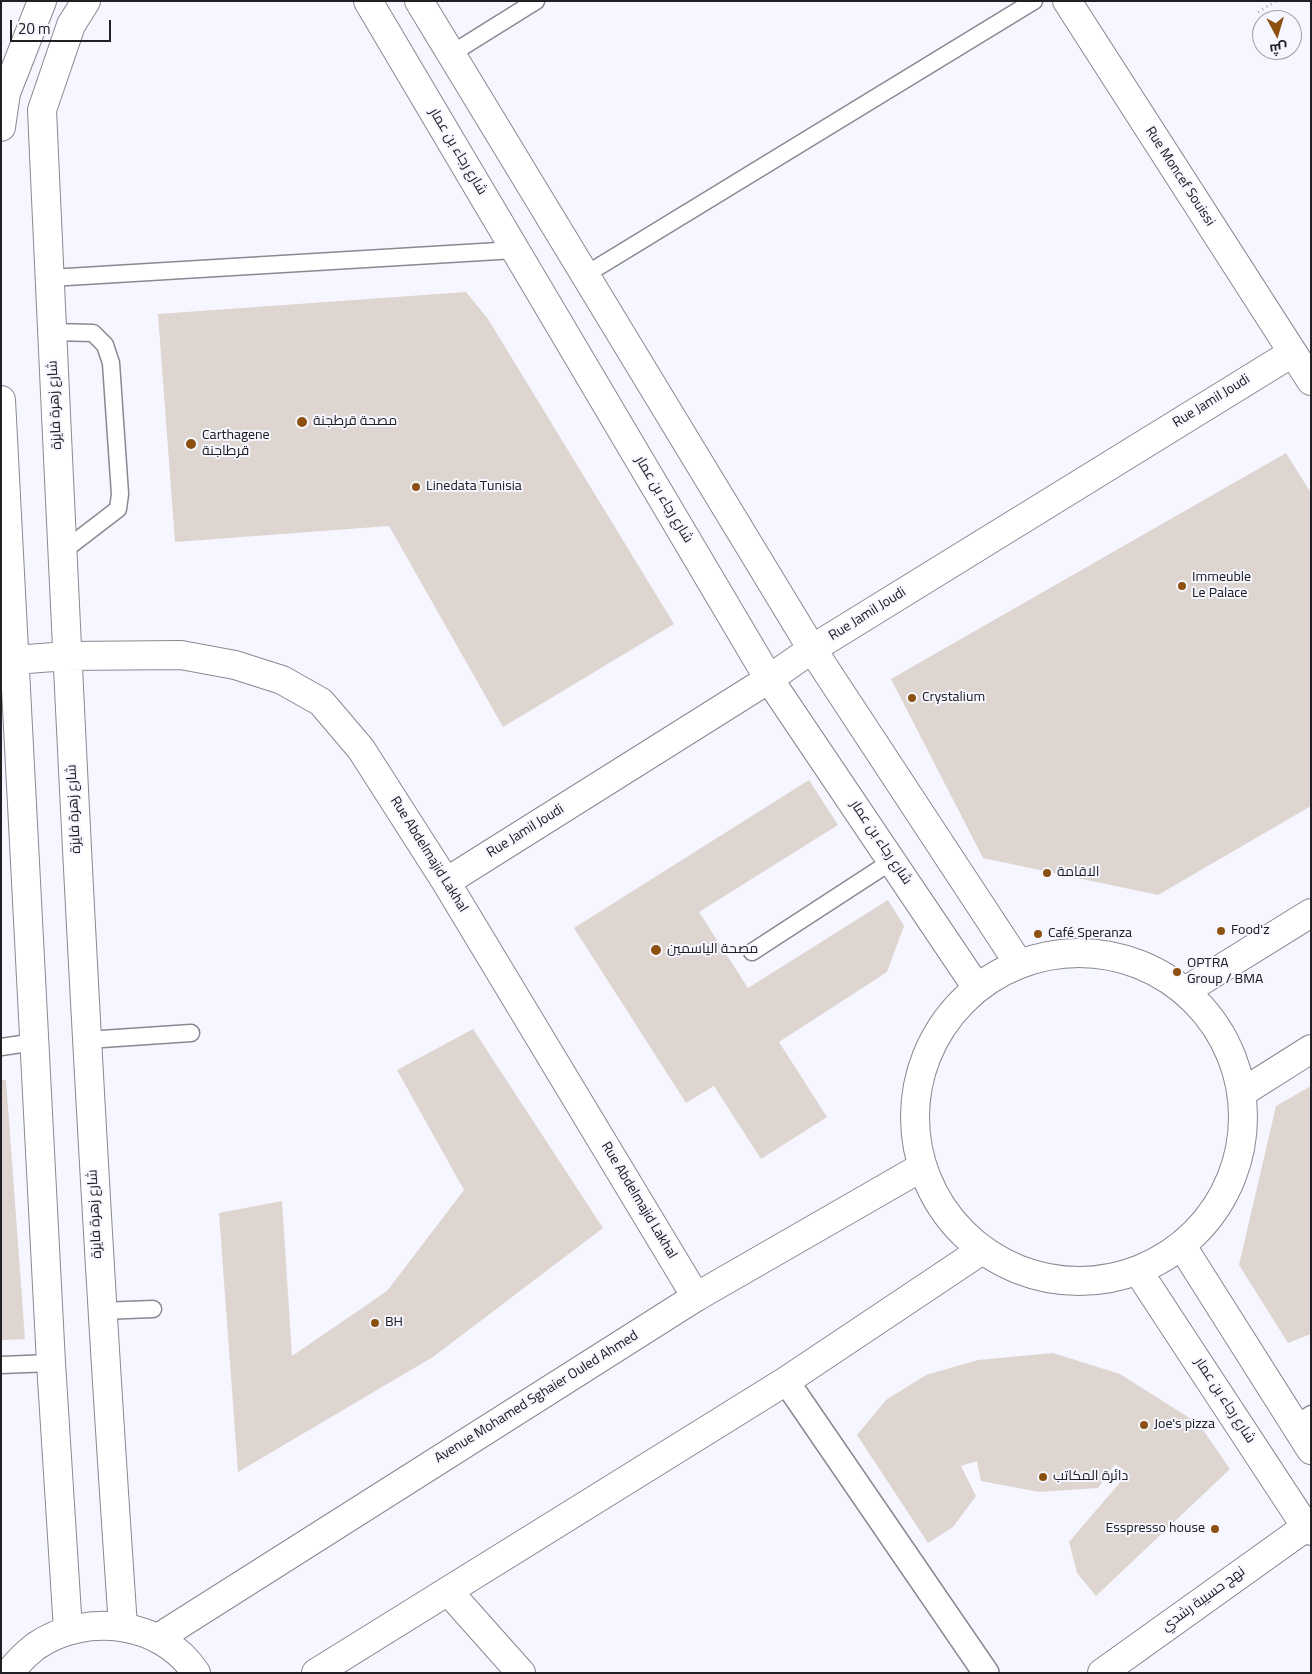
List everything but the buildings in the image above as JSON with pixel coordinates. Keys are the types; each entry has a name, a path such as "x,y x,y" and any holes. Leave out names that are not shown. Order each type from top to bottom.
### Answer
{"street":[{"path":"1,127 6,93 42,1"},
{"name":"شارع زهرة فايزة","path":"86,1 71,25 42,110 67,656 101,1310 123,1626"},
{"name":"شارع رجاء بن عمار","path":"368,1 769,679 977,988"},
{"path":"419,1 812,649 1019,964"},
{"name":"Rue Moncef Souissi","path":"1066,1 1311,381"},
{"name":"Rue Jamil Joudi","path":"446,882 769,679 812,649 1292,353"},
{"path":"1,400 8,660 35,1042 51,1363 68,1630"},
{"name":"Rue Abdelmajid Lakhal","path":"8,660 67,656 181,655 235,665 282,680 321,702 361,749 446,882 696,1297"},
{"path":"1185,991 1311,913"},
{"path":"1076,953 1134,962 1185,991 1223,1036 1243,1092 1242,1150 1220,1203 1182,1246 1161,1260 1138,1271 1084,1282 1030,1275 982,1250 945,1213 922,1167 914,1118 922,1069 943,1025 977,988 1019,964 1076,953"},
{"path":"1243,1092 1311,1049"},
{"name":"Avenue Mohamed Sghaier Ouled Ahmed","path":"158,1638 696,1297 922,1167"},
{"path":"1182,1246 1302,1420 1311,1450"},
{"path":"316,1673 786,1382 982,1250"},
{"name":"شارع رجاء بن عمار","path":"1138,1271 1308,1529"},
{"path":"786,1382 986,1673"},
{"name":"نهج حسيبة رشدي","path":"1102,1673 1308,1529"},
{"path":"448,1590 521,1673"},
{"path":"9,1673 36,1646 68,1630 95,1625 123,1626 158,1638 189,1662 196,1673"}],"lane":[{"path":"451,54 536,1"},
{"path":"585,274 1034,1"},
{"path":"50,278 515,250"},
{"path":"52,332 92,333 105,345 111,363 120,494 118,509 62,552"},
{"path":"752,952 892,861"},
{"path":"87,1040 191,1033"},
{"path":"1,1047 35,1042"},
{"path":"101,1310 153,1309"},
{"path":"1,1366 51,1363"}],"path":[{"path":"1261,10 1276,1"}],"place":[{"name":"مصحة قرطجنة","path":"302,422"},
{"name":"Carthagene قرطاجنة","path":"191,444"},
{"name":"Linedata Tunisia","path":"416,487"},
{"name":"Immeuble Le Palace","path":"1182,586"},
{"name":"Crystalium","path":"912,698"},
{"name":"الاقامة","path":"1047,873"},
{"name":"Food'z","path":"1221,931"},
{"name":"Café Speranza","path":"1038,934"},
{"name":"مصحة الياسمين","path":"656,950"},
{"name":"OPTRA Group / BMA","path":"1177,972"},
{"name":"BH","path":"375,1323"},
{"name":"Joe's pizza","path":"1144,1425"},
{"name":"دائرة المكاتب","path":"1043,1477"},
{"name":"Esspresso house","path":"1215,1529"}]}
